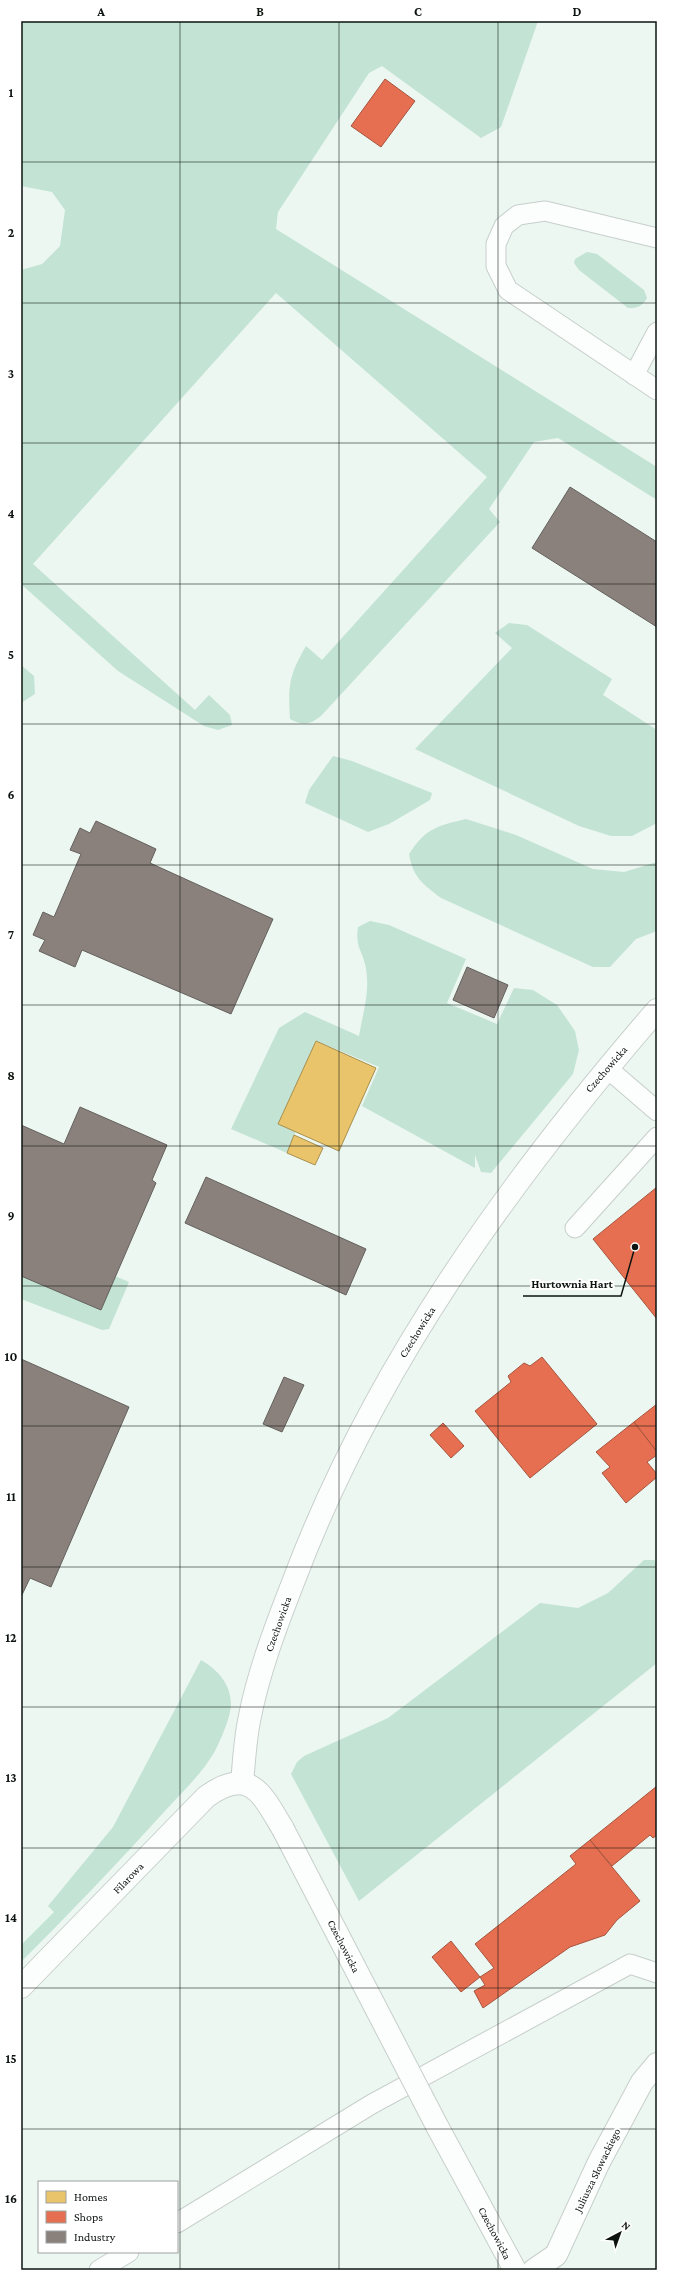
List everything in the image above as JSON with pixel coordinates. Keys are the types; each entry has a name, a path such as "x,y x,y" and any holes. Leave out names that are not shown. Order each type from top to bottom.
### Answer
{"street":[{"name":"Czechowicka","path":"515,2270 437,2126 283,1830 261,1794 254,1788 242,1783 249,1720 274,1633 312,1533 364,1424 409,1345 474,1244 583,1096 657,1010"},
{"name":"Filarowa","path":"21,1987 206,1797 220,1787 231,1783 242,1783"},
{"name":"Juliusza Słowackiego","path":"534,2270 556,2255 599,2162 642,2082 657,2064"}],"lane":[{"path":"657,238 545,211 518,215 504,226 496,244 496,266 508,290 657,390"},
{"path":"634,375 657,332"},
{"path":"607,1068 657,1111"},
{"path":"575,1228 657,1137"},
{"path":"178,2222 372,2104 630,1964 657,1973"},
{"path":"99,2270 127,2253"}],"green space":[{"path":"21,21 538,21 501,127 481,138 382,66 369,73 278,212 276,229 657,467 657,500 558,438 534,442 489,509 500,522 321,716 306,724 290,719 289,698 291,681 296,665 306,646 322,660 487,477 276,293 33,564 195,710 209,695 230,715 232,725 218,730 204,726 118,671 21,584 21,270 42,264 60,246 65,210 52,192 21,186"},
{"path":"587,252 597,254 644,290 647,298 643,303 637,307 628,308 579,270 574,263 575,259"},
{"path":"509,623 527,625 612,679 603,695 657,730 657,823 632,836 611,836 579,826 415,749 512,648 495,633"},
{"path":"21,665 34,676 35,694 21,703"},
{"path":"333,756 352,761 432,793 430,800 389,824 368,832 305,803 309,790"},
{"path":"466,819 516,835 593,869 624,872 657,862 657,931 636,939 610,967 593,967 441,898 429,889 416,875 409,854 415,845 433,829"},
{"path":"370,921 389,925 466,959 447,1003 497,1024 514,988 533,990 557,1005 575,1031 579,1050 573,1074 491,1173 481,1172 475,1155 475,1168 362,1106 379,1067 316,1041 278,1124 296,1131 287,1153 231,1129 279,1028 305,1012 359,1036 366,1002 367,978 363,958 358,945 357,934 358,927"},
{"path":"21,1276 115,1276 129,1282 109,1329 102,1330 21,1299"},
{"path":"644,1560 654,1560 657,1563 657,1663 359,1901 291,1774 297,1762 304,1756 388,1718 540,1603 578,1608 608,1593"},
{"path":"201,1660 213,1668 222,1678 229,1691 230,1697 231,1705 229,1716 215,1751 204,1768 191,1783 94,1888 21,1962 21,1945 54,1912 48,1906 113,1827"}],"building: Homes":[{"path":"316,1041 376,1068 339,1151 278,1124"},
{"path":"294,1135 323,1148 315,1165 287,1153"}],"building: Shops":[{"path":"385,79 415,101 381,147 351,126"},
{"path":"657,1187 657,1319 593,1239"},
{"path":"542,1357 597,1424 530,1478 475,1411 511,1382 508,1376 524,1363 530,1366"},
{"path":"657,1404 657,1452 634,1422"},
{"path":"634,1422 657,1452 657,1455 647,1462 657,1474 657,1477 626,1503 602,1473 610,1467 596,1452"},
{"path":"443,1423 464,1446 451,1458 430,1435"},
{"path":"657,1786 657,1835 653,1838 650,1835 612,1866 590,1840"},
{"path":"590,1840 640,1901 617,1920 605,1935 570,1947 483,2008 474,1991 485,1985 480,1977 494,1968 475,1944 576,1864 570,1856"},
{"path":"451,1941 480,1977 461,1992 432,1957"}],"building: Industry":[{"path":"570,487 657,542 657,627 532,548"},
{"path":"96,821 156,849 150,863 273,919 231,1014 82,950 75,967 39,951 45,940 33,935 43,912 54,917 81,854 70,850 80,828 90,833"},
{"path":"467,967 508,985 494,1018 453,1000"},
{"path":"80,1107 167,1145 152,1180 156,1183 101,1310 21,1276 21,1125 64,1144"},
{"path":"206,1177 366,1249 346,1295 185,1223"},
{"path":"21,1359 129,1407 51,1587 30,1578 21,1597"},
{"path":"284,1377 304,1385 282,1432 263,1424"}],"place":[{"name":"Hurtownia Hart","path":"635,1247"}]}
